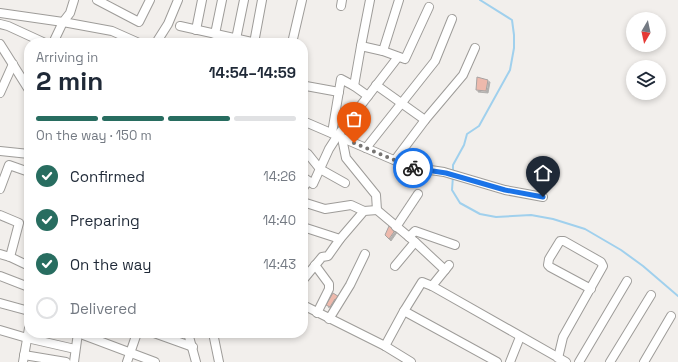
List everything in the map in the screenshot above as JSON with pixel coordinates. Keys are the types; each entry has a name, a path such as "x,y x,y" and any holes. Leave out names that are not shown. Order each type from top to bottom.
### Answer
{"street":[{"path":"55,38 63,22 70,13 74,0"},
{"path":"97,0 112,3 139,22 150,0"},
{"path":"159,38 168,24 178,0"},
{"path":"196,30 202,0"},
{"path":"215,34 222,0"},
{"path":"180,26 236,38 244,0"},
{"path":"256,38 262,0"},
{"path":"293,38 302,0"},
{"path":"354,86 370,0"},
{"path":"384,52 399,0"},
{"path":"361,46 405,59 429,7"},
{"path":"0,13 112,31 128,38"},
{"path":"366,148 435,61 452,19"},
{"path":"0,24 34,38"},
{"path":"0,44 24,82"},
{"path":"395,160 425,120 463,75 475,48"},
{"path":"308,181 313,184 337,135 398,56"},
{"path":"0,93 13,64"},
{"path":"368,96 341,79 337,135 346,158 376,195 377,210 447,267 432,286"},
{"path":"376,85 425,120"},
{"path":"308,86 339,92"},
{"path":"308,123 410,167 446,173 505,190 543,197"},
{"path":"0,151 24,153"},
{"path":"308,154 320,169 345,183"},
{"path":"0,190 9,165 24,170"},
{"path":"396,227 418,194"},
{"path":"308,204 325,209 351,205 364,211 377,210"},
{"path":"308,274 322,257 328,256 340,239 364,211"},
{"path":"0,215 19,223 10,257"},
{"path":"308,229 340,239"},
{"path":"395,266 412,240 415,231 455,245"},
{"path":"558,358 563,337 591,289 603,268 603,264 564,241 560,241 549,259 548,265 591,289"},
{"path":"0,254 24,264"},
{"path":"329,319 350,285 365,254"},
{"path":"315,265 329,284 329,288 317,313"},
{"path":"0,276 24,285"},
{"path":"579,362 627,281"},
{"path":"385,346 422,282 432,286 566,362"},
{"path":"610,362 651,295"},
{"path":"0,303 24,310"},
{"path":"308,308 385,346 411,362"},
{"path":"404,311 497,362"},
{"path":"644,362 671,316"},
{"path":"0,330 24,337"},
{"path":"510,362 520,337"},
{"path":"66,362 24,359 27,338 75,349"},
{"path":"77,338 74,360 83,362"},
{"path":"90,338 130,354 155,362"},
{"path":"127,362 135,338"},
{"path":"168,338 193,347"},
{"path":"190,338 196,362"},
{"path":"214,338 218,362"}],"building":[{"path":"477,77 488,80 486,91 476,90"},
{"path":"389,226 396,229 389,239 385,235"},
{"path":"333,293 341,298 339,301 335,299 330,307 326,305"}],"waterway":[{"path":"453,172 453,165 464,145 467,134 479,126 510,70 514,48 512,20 480,0"},
{"path":"453,176 452,190 460,203 480,214 496,217 531,215 553,219 585,229 621,250 643,266 678,296"}],"way so far":[{"path":"354,143 413,168"}],"route":[{"path":"413,168 446,173 505,190 543,197"}]}
